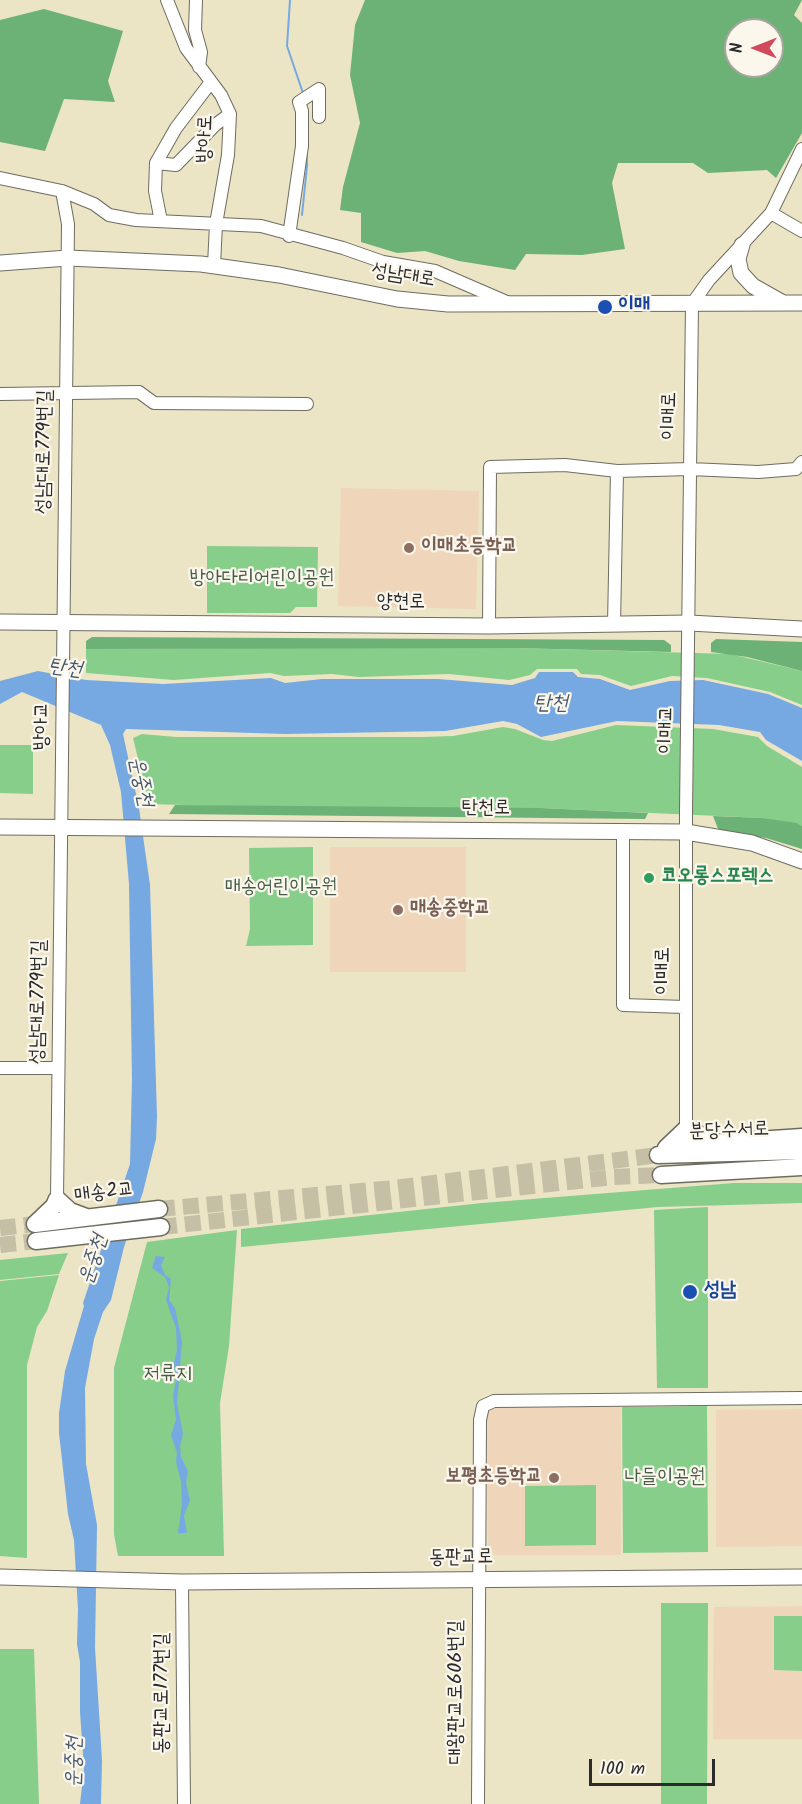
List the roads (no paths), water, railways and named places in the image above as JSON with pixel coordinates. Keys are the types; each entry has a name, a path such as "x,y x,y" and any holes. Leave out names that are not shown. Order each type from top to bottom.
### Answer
{"highway":[{"path":"659,1152 686,1129 708,1139 720,1141"},
{"path":"659,1152 720,1141 802,1137"},
{"name":"분당수서로","path":"659,1152 802,1151"},
{"name":"분당수서로","path":"661,1175 802,1167"},
{"path":"710,1172 802,1174"},
{"path":"57,1199 66,1216 35,1224 54,1206 57,1199"},
{"name":"매송2교","path":"66,1216 90,1218 155,1209"},
{"name":"매송2교","path":"36,1241 153,1228"}],"main road":[{"path":"742,245 738,259 741,273 753,286 783,303"},
{"name":"성남대로","path":"0,262 68,258 214,265 421,303 802,303"},
{"name":"양현로","path":"0,622 489,626 689,623 802,629"},
{"path":"0,827 63,828"},
{"name":"탄천로","path":"63,828 686,832 752,843 802,861"},
{"name":"동판교로","path":"0,1577 182,1582 802,1577"}],"street":[{"name":"방아로","path":"167,0 182,41 227,104 230,114 228,155 216,224 214,265"},
{"path":"196,0 195,30 201,52 199,67"},
{"path":"161,221 155,191 156,163 176,128 211,82"},
{"path":"289,236 301,155 302,111 299,102 320,88 319,117"},
{"path":"156,163 176,165 215,125 230,114"},
{"path":"692,304 709,280 771,213 796,172 802,149"},
{"path":"0,178 62,191 94,204 110,215 161,221 261,226 383,262 435,271 512,304"},
{"name":"성남대로779번길","path":"62,191 68,210 64,647"},
{"path":"771,213 802,231"},
{"name":"이매로","path":"689,649 692,304"},
{"path":"0,394 139,392 154,403 307,404"},
{"path":"489,626 490,467 565,465 617,471 690,469 758,472 796,469 802,462"},
{"path":"614,625 617,471"},
{"name":"방아교","path":"63,806 64,647"},
{"name":"이매교","path":"686,812 689,649"},
{"name":"성남대로779번길","path":"57,1199 63,806"},
{"name":"이매로","path":"686,812 686,1129"},
{"path":"623,832 623,1005 685,1007"},
{"path":"0,1068 58,1068"},
{"name":"대왕판교로606번길","path":"478,1804 480,1420 483,1406 487,1402 802,1398"},
{"name":"동판교로177번길","path":"182,1582 184,1804"}],"water":[{"name":"탄천","path":"38,671 86,680 163,684 271,678 285,683 322,679 438,679 512,685 535,678 539,672 573,672 578,677 600,679 630,690 670,681 703,680 768,694 802,708 802,761 766,740 760,732 719,725 617,721 541,737 517,724 503,721 445,731 285,734 126,729 123,734 139,808 150,885 157,1117 156,1139 143,1192 124,1247 111,1300 103,1312 94,1339 85,1388 86,1464 97,1525 95,1648 102,1760 101,1804 80,1804 84,1768 80,1712 80,1662 77,1644 78,1609 74,1540 68,1514 59,1413 65,1371 83,1303 130,1164 132,1080 129,884 121,792 110,745 101,725 22,692 0,704 0,681"},
{"path":"156,1256 165,1257 161,1265 165,1275 171,1279 169,1300 175,1308 182,1342 177,1403 183,1434 180,1446 181,1457 188,1471 186,1483 190,1500 184,1516 187,1533 178,1533 182,1504 181,1481 176,1462 177,1453 171,1435 176,1420 173,1395 176,1381 174,1363 177,1350 176,1328 166,1300 169,1287 165,1277 152,1268"}],"waterway":[{"path":"290,0 287,46 303,93"},
{"path":"302,215 307,166 306,104"}],"tunnel":[{"path":"159,1209 394,1188 658,1155"},
{"path":"161,1227 614,1177 661,1175"},
{"path":"0,1228 35,1224"},
{"path":"0,1245 36,1241"}],"place":[{"name":"이매","path":"605,307"},
{"name":"이매초등학교","path":"409,548"},
{"name":"코오롱스포렉스","path":"649,878"},
{"name":"매송중학교","path":"398,910"},
{"name":"성남","path":"690,1292"},
{"name":"보평초등학교","path":"554,1478"}],"park label":[{"name":"방아다리어린이공원","path":"262,580"},
{"name":"매송어린이공원","path":"281,889"},
{"name":"저류지","path":"168,1376"},
{"name":"나들이공원","path":"665,1479"}],"water label":[{"name":"운중천","path":"139,782"},
{"name":"운중천","path":"95,1260"},
{"name":"운중천","path":"76,1762"}]}
